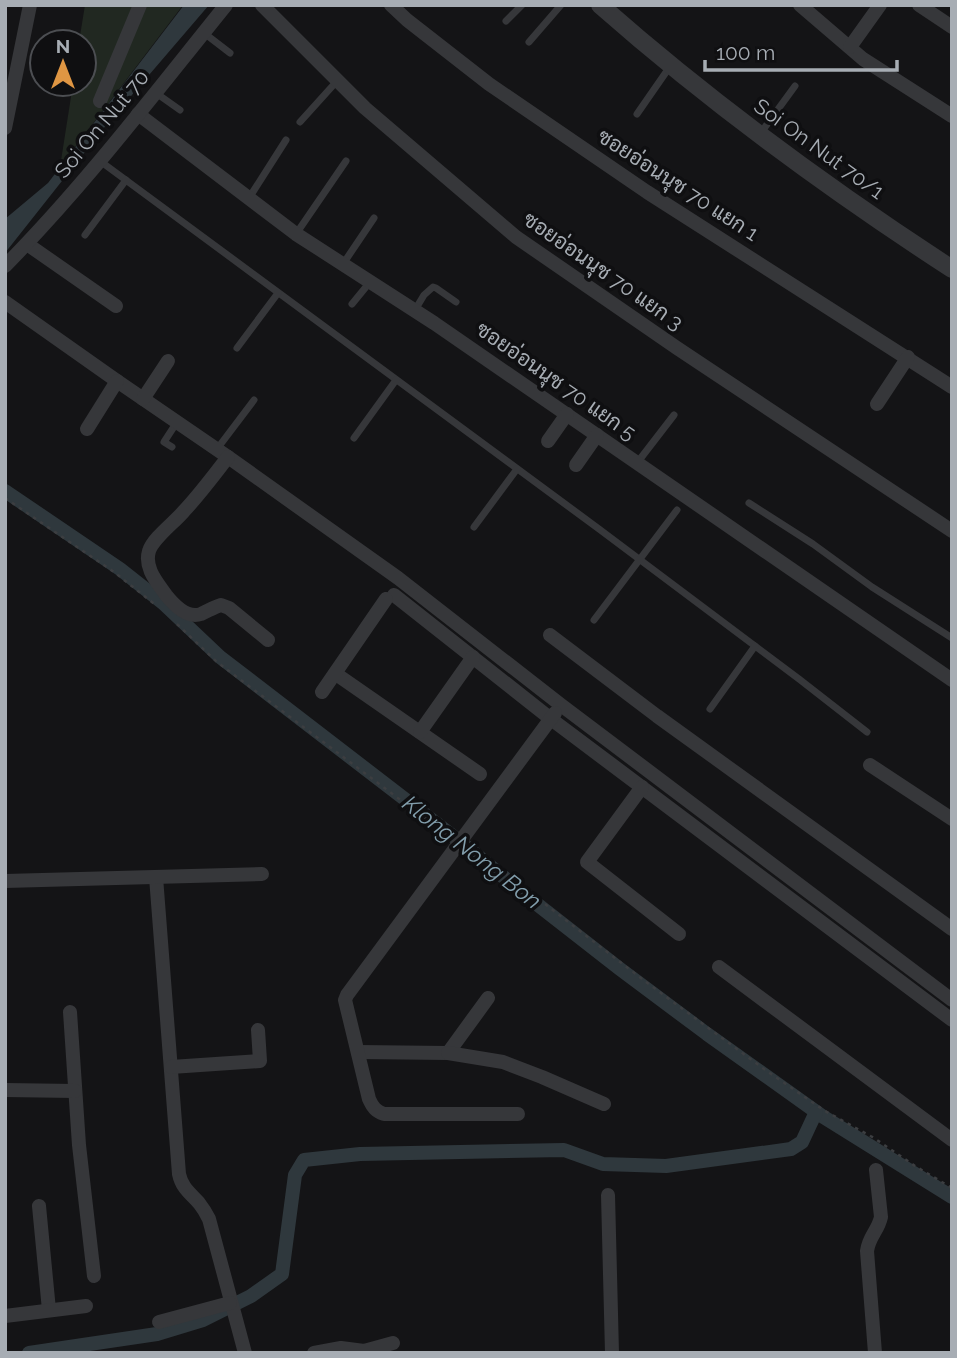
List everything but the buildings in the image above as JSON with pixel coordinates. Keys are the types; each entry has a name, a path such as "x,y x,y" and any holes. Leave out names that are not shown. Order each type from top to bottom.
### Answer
{"street":[{"path":"5,128 30,5"},
{"path":"100,101 140,5"},
{"name":"Soi On Nut 70","path":"5,266 100,161 226,5"},
{"name":"ซอยอ่อนนุช 70 แยก 3","path":"262,5 365,108 516,237 952,531"},
{"name":"ซอยอ่อนนุช 70 แยก 1","path":"391,5 489,84 636,184 952,387"},
{"name":"Soi On Nut 70/1","path":"600,5 759,134 871,216 952,269"},
{"path":"800,5 863,59 952,116"},
{"path":"850,47 880,5"},
{"path":"919,5 952,27"},
{"name":"ซอยอ่อนนุช 70 แยก 5","path":"138,114 296,234 415,310 952,680"},
{"path":"27,244 116,306"},
{"path":"5,302 398,578 561,705 952,1000"},
{"path":"877,404 908,357"},
{"path":"143,399 169,361"},
{"path":"87,429 117,382"},
{"path":"548,441 567,414"},
{"path":"576,465 597,435"},
{"path":"223,453 184,512 149,549 150,572 170,599 184,612 194,615 221,605 229,608 268,640"},
{"path":"321,692 390,597 952,1020"},
{"path":"550,635 657,716 952,929"},
{"path":"420,732 473,657"},
{"path":"336,674 480,774"},
{"path":"518,1114 384,1114 373,1107 345,1004 347,995 561,705"},
{"path":"870,765 952,819"},
{"path":"642,788 587,863 679,934"},
{"path":"5,881 262,874"},
{"path":"156,877 181,1182 209,1219 245,1353"},
{"path":"719,967 952,1140"},
{"path":"448,1054 488,998"},
{"path":"70,1012 79,1144 94,1276"},
{"path":"171,1066 261,1060 258,1030"},
{"path":"358,1052 448,1054 503,1062 604,1104"},
{"path":"5,1090 75,1091"},
{"path":"874,1353 867,1251 868,1242 881,1217 876,1170"},
{"path":"608,1195 612,1353"},
{"path":"40,1206 49,1310"},
{"path":"159,1322 230,1303"},
{"path":"5,1316 86,1306"},
{"path":"314,1353 341,1348 365,1352 393,1343"}],"lane":[{"path":"506,21 522,5"},
{"path":"529,42 561,5"},
{"path":"203,33 230,53"},
{"path":"638,114 671,65"},
{"path":"300,122 337,81"},
{"path":"759,134 794,86"},
{"path":"156,93 180,110"},
{"path":"249,198 286,140"},
{"path":"100,161 517,468 867,732"},
{"path":"296,234 346,161"},
{"path":"85,235 126,180"},
{"path":"343,265 374,218"},
{"path":"352,304 370,282"},
{"path":"415,310 424,295 433,287 456,302"},
{"path":"237,348 278,293"},
{"path":"354,438 396,380"},
{"path":"223,453 254,400"},
{"path":"638,463 674,415"},
{"path":"172,447 164,442 177,421"},
{"path":"474,527 517,468"},
{"path":"749,503 952,638"},
{"path":"594,620 677,510"},
{"path":"710,709 755,646"}],"path":[{"path":"5,498 114,572 160,608"},
{"path":"169,617 217,662 764,1069 825,1111 874,1138 952,1188"}],"shaded area":[{"path":"85,5 183,5 60,167 71,98 98,98 98,28 81,28"},
{"path":"184,5 209,5 107,124 5,253 5,219 48,183"}],"waterway":[{"name":"Klong Nong Bon","path":"5,491 120,569 163,603 220,657 707,1034 822,1116 952,1197"},
{"path":"29,1353 157,1334 203,1320 251,1296 282,1274 295,1175 304,1160 360,1154 564,1150 603,1164 666,1166 791,1149 802,1142 816,1112"}]}
